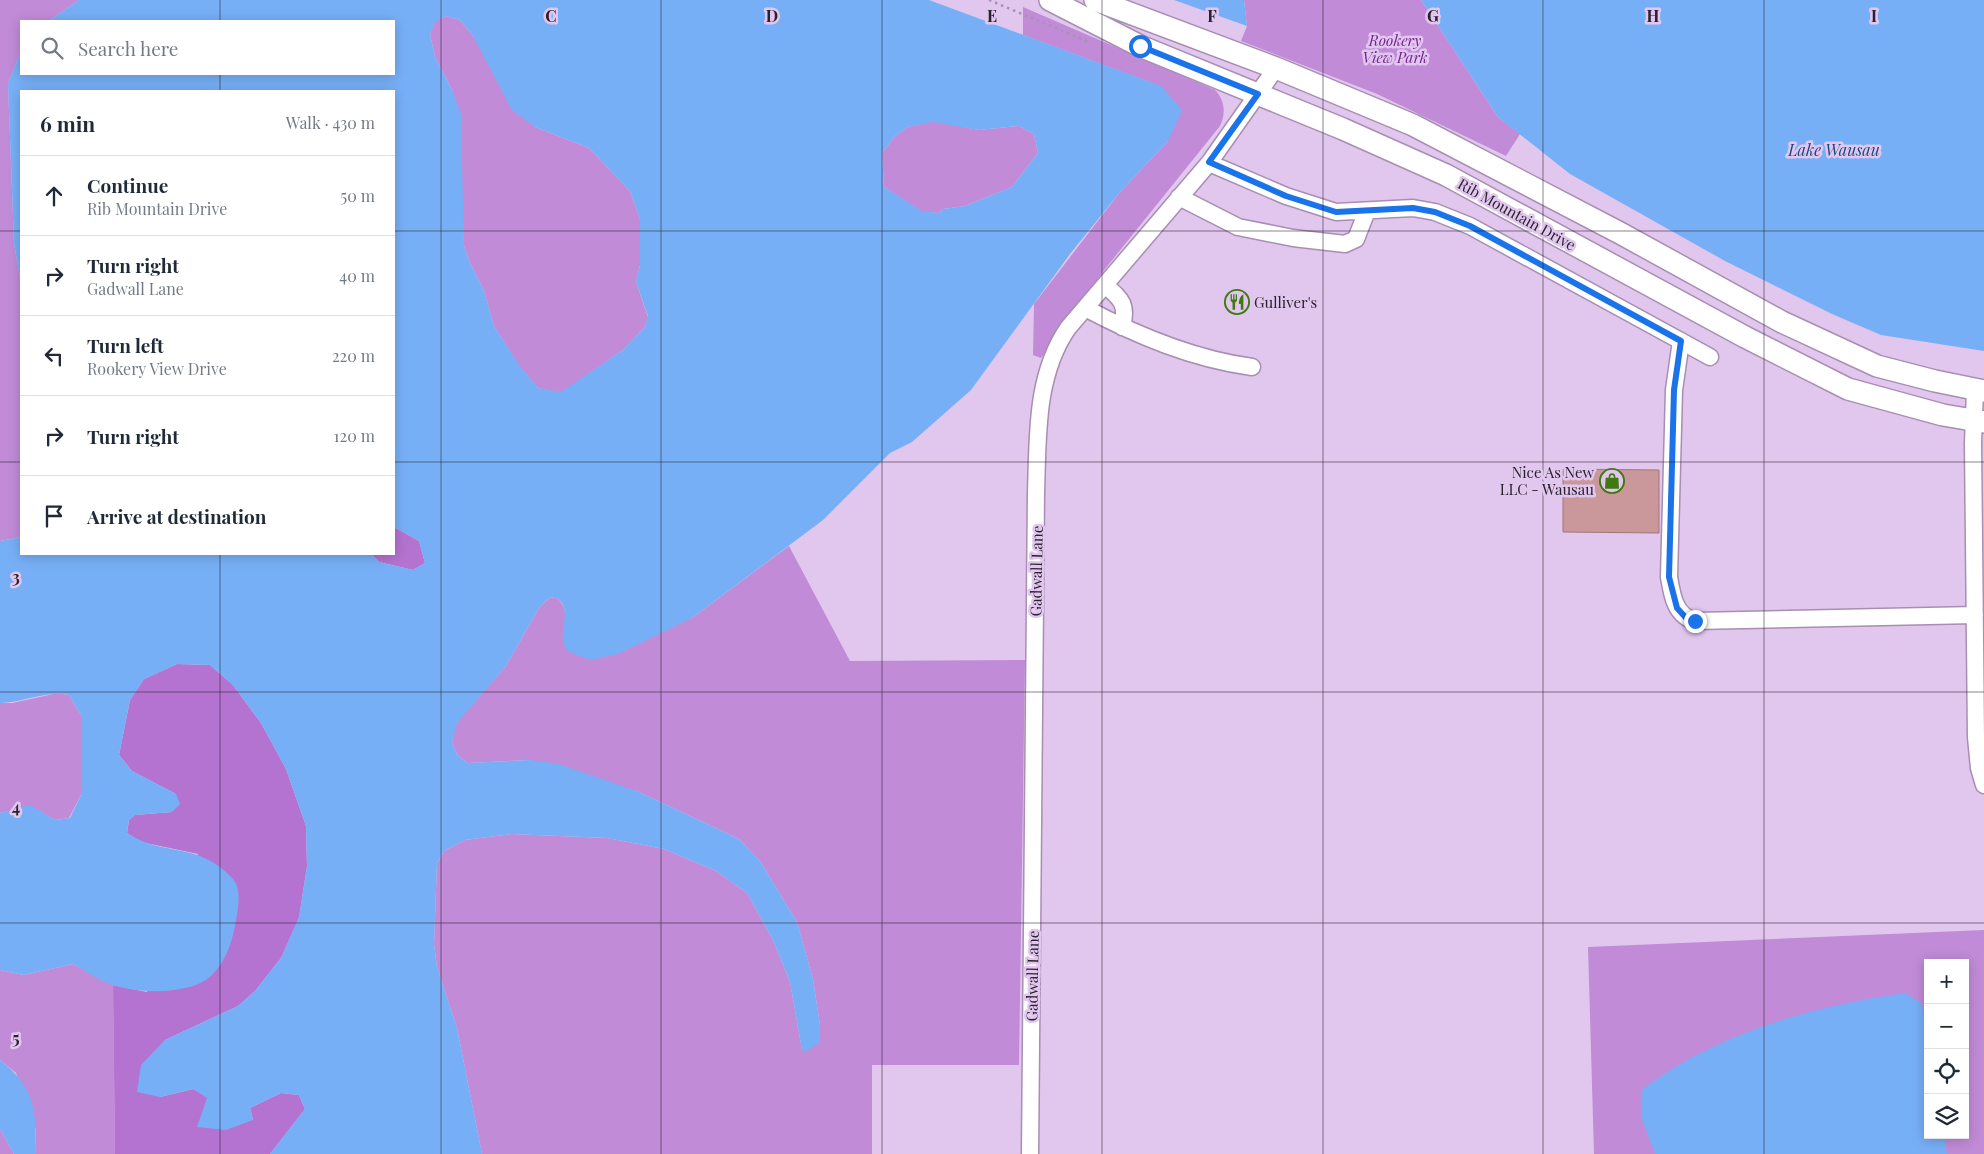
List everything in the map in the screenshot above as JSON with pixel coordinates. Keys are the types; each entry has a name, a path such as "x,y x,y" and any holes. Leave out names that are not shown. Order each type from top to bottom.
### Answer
{"main road":[{"name":"Rib Mountain Drive","path":"1050,0 1122,37 1446,175 1736,332 1848,389 1929,412 1979,421"},
{"name":"Rib Mountain Drive","path":"1094,0 1276,68 1413,125 1612,229 1782,322 1876,366 1980,390"}],"street":[{"name":"Gadwall Lane","path":"1030,1154 1039,423 1049,363 1061,338 1209,162 1276,68"},
{"path":"1209,162 1286,196 1336,212 1413,208 1435,212 1470,226 1710,357"},
{"path":"1179,198 1238,227 1293,238 1345,244 1356,239 1367,211"},
{"path":"1105,286 1121,299 1125,315 1122,327"},
{"path":"1085,308 1122,327 1218,362 1252,367"},
{"path":"1681,341 1674,390 1669,577 1672,596 1681,614 1687,619 1695,621 1975,615"},
{"path":"1980,390 1975,615 1976,737 1979,768 1984,785"}],"green space":[{"path":"0,0 79,0 50,20 20,20 20,53 8,84 14,244 20,277 20,537 0,541"},
{"name":"Rookery View Park","path":"1244,0 1421,0 1498,117 1520,134 1506,156 1377,94 1241,41 1247,26"},
{"path":"1023,7 1215,90 1221,98 1224,107 1220,126 1105,269 1041,358 1033,355 1034,304 1120,192 1168,141 1160,86 1023,35"},
{"path":"446,16 460,20 473,36 535,127 589,148 630,191 640,219 640,265 636,282 648,317 645,327 623,350 561,393 538,388 519,366 494,326 484,291 464,246 453,92 435,57 430,34 435,21"},
{"path":"933,121 979,130 1019,126 1034,134 1038,153 1012,187 965,206 943,209 939,213 922,212 884,187 882,153 895,136 908,127"},
{"path":"789,546 850,661 1025,660 1019,1065 872,1065 872,1154 482,1154 457,1028 437,967 434,944 437,863 444,851 465,840 511,834 607,838 664,849 716,871 747,893 774,942 790,982 802,1050 820,1025 813,979 797,922 760,861 739,839 639,792 530,760 468,763 458,756 452,743 456,723 506,666 539,608 549,598 556,597 565,611 563,640 692,618"},
{"path":"58,693 69,695 81,715 81,795 69,818 55,820 30,806 0,813 0,703 12,703"},
{"path":"1984,930 1984,1154 1594,1154 1588,947"},
{"path":"73,964 113,985 115,1154 36,1154 36,1130 16,1073 0,1060 0,970 24,975"},
{"path":"0,1129 14,1154 0,1154"}],"shaded area":[{"path":"395,528 419,541 425,563 413,570 379,562 372,555 395,555"},
{"path":"177,664 210,665 233,685 261,723 286,769 306,826 307,866 299,918 281,958 255,991 238,1006 165,1040 160,1097 193,1089 253,1120 250,1108 281,1093 299,1095 305,1109 270,1154 115,1154 113,985 147,992 198,854 141,842 127,833 129,820 135,815 172,812 176,794 132,771 119,755 130,700 144,679"}],"water":[{"path":"79,0 929,0 1161,86 1182,110 1168,141 1120,192 1070,254 971,390 912,442 890,453 823,520 692,618 618,654 590,660 567,651 563,639 564,606 556,597 549,598 539,608 506,666 457,723 452,743 458,756 468,763 530,760 559,764 639,792 739,839 760,861 797,922 813,979 820,1025 820,1042 806,1052 802,1050 790,982 774,942 747,893 716,871 664,849 607,838 511,834 465,840 444,851 437,863 434,944 437,967 457,1028 482,1154 270,1154 305,1109 299,1095 281,1093 250,1108 253,1120 226,1130 197,1127 207,1098 193,1089 160,1097 137,1092 141,1065 165,1040 238,1006 255,991 281,958 299,917 307,866 306,826 286,769 261,723 233,685 210,665 177,664 144,679 130,700 119,755 132,771 176,794 180,804 172,812 135,815 129,820 127,833 154,845 194,854 207,859 220,867 236,883 239,899 238,910 231,942 222,963 203,982 165,991 137,990 113,985 73,964 24,975 0,970 0,813 30,805 55,820 70,818 81,795 81,715 69,695 52,694 0,703 0,541 20,537 20,555 372,555 379,562 413,570 425,563 419,541 395,528 395,90 20,90 20,277 14,244 8,84 20,53 20,75 395,75 395,20 50,20","holes":["446,16 460,20 473,36 512,110 535,127 589,148 630,191 640,219 640,265 636,282 648,316 645,327 623,350 561,392 538,388 519,365 494,326 484,291 464,246 461,114 453,92 435,57 430,34 435,22","933,122 979,130 1019,126 1034,134 1038,153 1012,187 965,206 943,209 939,213 922,211 884,187 882,153 895,136 908,127"]},
{"path":"1174,0 1244,0 1247,26"},
{"name":"Lake Wausau","path":"1421,0 1984,0 1984,351 1881,335 1832,314 1725,261 1570,174 1498,117"},
{"path":"1905,993 1921,1003 1924,1014 1924,1139 1945,1139 1947,1154 1655,1154 1641,1117 1642,1090 1671,1070 1733,1038 1801,1014"},
{"path":"0,1060 21,1080 32,1101 36,1154 14,1154 0,1129"}],"building":[{"path":"1563,469 1659,470 1659,533 1563,532"}],"place":[{"name":"Gulliver's","path":"1237,302"},
{"name":"Nice As New LLC - Wausau","path":"1612,481"}],"route":[{"path":"1140,46 1258,94 1209,162 1286,196 1336,212 1413,208 1435,212 1470,226 1681,341 1674,390 1669,577 1672,596 1677,608 1687,619 1695,621"}]}
